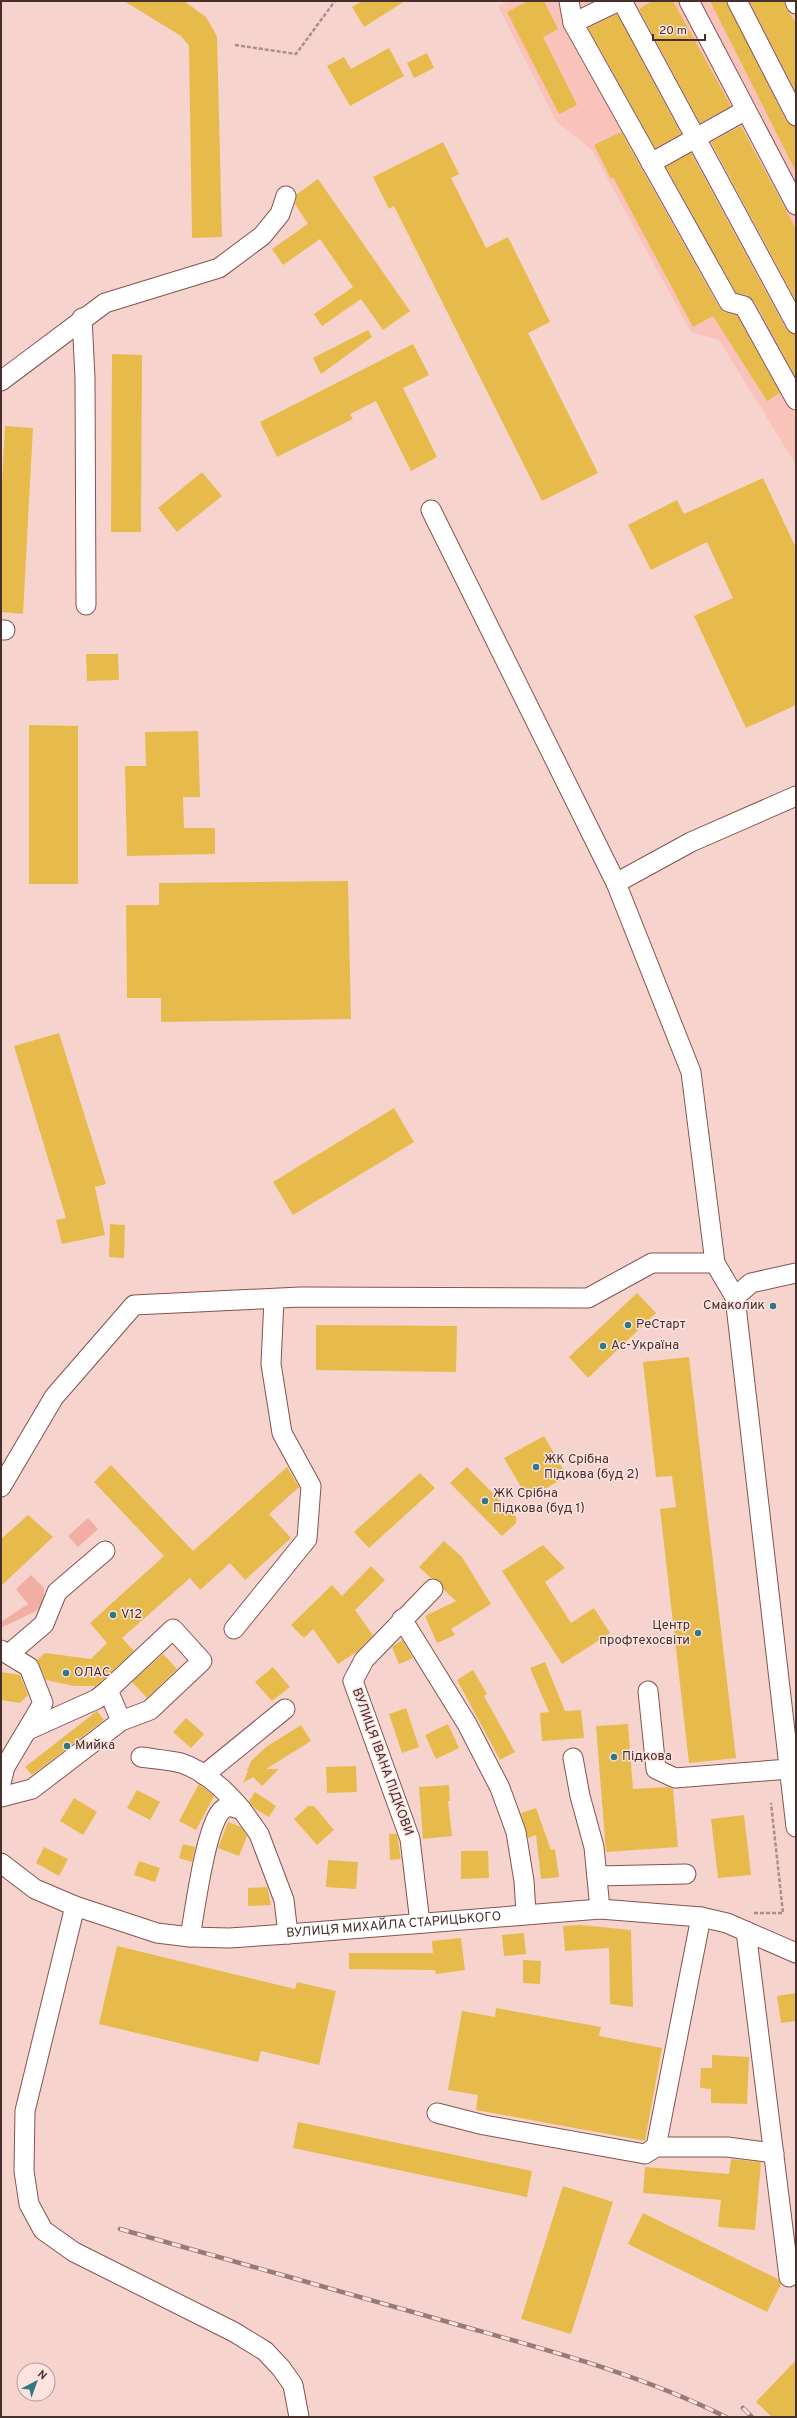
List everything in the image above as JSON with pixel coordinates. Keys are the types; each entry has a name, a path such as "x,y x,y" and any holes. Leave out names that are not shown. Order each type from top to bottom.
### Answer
{"street":[{"path":"569,1 573,23 729,302 744,306 796,400"},
{"path":"573,23 620,1 796,324"},
{"path":"690,1 796,205"},
{"path":"737,1 796,116"},
{"path":"652,164 746,110"},
{"path":"1,381 57,340 82,318 105,303 219,268 262,236 280,214 286,196"},
{"path":"82,318 85,378 86,605"},
{"path":"432,510 616,884 691,1072 715,1263 735,1297 796,1827"},
{"path":"616,884 691,842 796,796"},
{"path":"1,1487 54,1397 134,1305 274,1299 588,1298 652,1263 715,1263"},
{"path":"735,1297 751,1283 796,1273"},
{"path":"234,1629 307,1539 311,1486 282,1433 271,1364 274,1299"},
{"path":"2,1770 28,1730 43,1702 30,1667 5,1652 44,1624 57,1592 105,1551"},
{"name":"ВУЛИЦЯ ІВАНА ПІДКОВИ","path":"420,1923 410,1839 353,1681 364,1660 402,1619 433,1589"},
{"path":"402,1619 466,1724 500,1788 516,1832 524,1881 526,1913"},
{"path":"1,1797 32,1788 121,1721 150,1710 202,1662 173,1629 97,1699 28,1730"},
{"path":"108,1690 121,1721"},
{"path":"648,1691 656,1769 675,1778 789,1769"},
{"path":"204,1775 285,1710"},
{"path":"141,1757 181,1764 204,1775 228,1793 259,1834 274,1870 284,1900 288,1934"},
{"path":"573,1758 580,1796 594,1847 600,1909"},
{"path":"190,1937 200,1876 214,1827 221,1811 229,1806 242,1810"},
{"name":"ВУЛИЦЯ МИХАЙЛА СТАРИЦЬКОГО","path":"1,1863 35,1889 75,1906 157,1933 190,1937 229,1938 288,1934 526,1913 600,1909 701,1917 726,1923 796,1953"},
{"path":"597,1876 686,1874"},
{"path":"75,1906 25,2111 24,2171 29,2204 43,2230 74,2252 234,2332 265,2351 281,2368 293,2385 299,2417"},
{"path":"656,2147 701,1917"},
{"path":"746,1931 774,2153 789,2218 790,2277"},
{"path":"437,2113 484,2125 645,2154 656,2147 727,2147 774,2153"}],"path":[{"path":"235,45 296,54 335,1"},
{"path":"754,1913 783,1913 771,1802"}],"shaded area":[{"path":"510,1 796,1 796,465 719,340 691,332 592,150 556,121 498,6"},
{"path":"88,1518 98,1529 78,1547 68,1536"},
{"path":"31,1575 44,1588 44,1607 1,1628 1,1622 28,1604 16,1589"}],"building":[{"path":"124,1 184,1 206,17 217,36 222,237 192,238 189,46 181,36"},
{"path":"362,1 405,1 364,27 352,7"},
{"path":"528,1 544,1 558,29 543,37 577,105 559,114 507,12"},
{"path":"652,1 673,1 731,106 700,123 639,9"},
{"path":"710,1 726,1 786,121 796,127 796,172"},
{"path":"749,1 784,1 786,8 796,23 796,92"},
{"path":"617,14 681,134 655,148 588,28"},
{"path":"389,48 404,76 350,106 327,66 344,57 351,69"},
{"path":"427,53 434,68 414,78 407,63"},
{"path":"741,126 796,229 796,301 711,142"},
{"path":"621,132 719,307 726,313 737,315 780,393 767,401 713,316 693,327 613,177 611,179 594,145"},
{"path":"443,142 459,174 451,178 486,248 508,237 550,322 528,333 598,473 542,501 394,206 389,209 373,177"},
{"path":"691,153 786,329 796,335 796,377 754,301 747,295 736,293 666,167"},
{"path":"318,179 410,311 383,330 361,299 322,326 314,314 353,287 320,239 283,265 272,249 308,224 295,204 297,194"},
{"path":"368,330 372,337 321,374 313,358"},
{"path":"413,344 429,375 403,388 437,457 411,471 376,401 350,414 353,419 277,457 260,422"},
{"path":"112,354 142,355 141,532 111,532"},
{"path":"5,426 33,428 23,614 1,612 1,501"},
{"path":"202,472 222,496 177,532 158,508"},
{"path":"763,478 796,548 796,705 746,728 694,616 733,598 707,542 651,570 628,525 677,500 684,514"},
{"path":"86,654 118,654 119,680 87,681"},
{"path":"29,725 78,726 78,884 29,884"},
{"path":"198,731 200,797 183,797 184,828 215,828 215,854 127,856 125,766 146,766 145,732"},
{"path":"348,881 351,1019 161,1022 161,998 127,998 126,905 159,905 159,883"},
{"path":"59,1033 106,1184 95,1187 105,1235 62,1244 56,1220 66,1218 14,1046"},
{"path":"394,1108 414,1142 293,1215 273,1182"},
{"path":"110,1224 125,1225 124,1258 109,1257"},
{"path":"637,1293 656,1313 588,1378 569,1357"},
{"path":"316,1325 457,1326 456,1372 316,1370"},
{"name":"Центр профтехосвіти","path":"689,1357 736,1758 689,1763 660,1509 676,1507 672,1476 656,1477 643,1362"},
{"name":"ЖК Срібна Підкова (буд 2)","path":"544,1436 567,1476 528,1499 504,1458"},
{"path":"111,1465 193,1551 287,1467 299,1487 269,1514 291,1538 245,1580 230,1563 200,1590 190,1578 122,1638 134,1651 96,1686 74,1686 46,1680 37,1660 45,1653 91,1659 107,1643 90,1623 164,1556 94,1482"},
{"name":"ЖК Срібна Підкова (буд 1)","path":"467,1467 516,1517 516,1523 502,1536 450,1483"},
{"path":"420,1473 435,1488 369,1548 354,1532"},
{"path":"28,1515 53,1537 1,1586 1,1539"},
{"path":"444,1541 462,1557 491,1604 451,1629 455,1635 437,1643 425,1616 456,1601 444,1590 440,1581 431,1578 419,1567"},
{"path":"543,1545 565,1568 545,1582 571,1623 594,1608 610,1633 562,1664 502,1571"},
{"path":"371,1566 385,1580 355,1610 373,1635 358,1651 338,1664 313,1629 304,1638 291,1625 332,1585 342,1596"},
{"path":"402,1640 413,1658 399,1664 392,1647"},
{"path":"163,1654 177,1669 147,1698 132,1682"},
{"path":"545,1662 565,1711 581,1710 584,1738 542,1741 540,1713 549,1712 530,1668"},
{"path":"273,1667 290,1687 272,1701 255,1682"},
{"path":"473,1670 487,1694 484,1696 515,1752 500,1760 457,1680"},
{"path":"1,1672 20,1675 28,1695 20,1703 1,1700"},
{"path":"406,1708 419,1747 402,1753 389,1714"},
{"path":"97,1711 104,1720 32,1775 25,1767"},
{"path":"186,1718 204,1734 191,1748 173,1732"},
{"path":"448,1724 459,1748 436,1759 425,1735"},
{"name":"Підкова","path":"628,1724 633,1789 668,1787 673,1789 678,1847 606,1852 596,1726"},
{"path":"301,1725 311,1741 266,1769 279,1769 262,1786 253,1777 243,1783 248,1771 246,1769 248,1769 251,1761 266,1747"},
{"path":"356,1766 357,1792 327,1793 326,1767"},
{"path":"199,1784 214,1796 196,1830 179,1821"},
{"path":"449,1785 450,1801 448,1801 452,1836 423,1839 419,1787"},
{"path":"137,1790 160,1802 150,1820 127,1808"},
{"path":"255,1792 276,1806 269,1817 254,1808 249,1801"},
{"path":"74,1798 97,1812 83,1835 60,1821"},
{"path":"308,1806 314,1806 334,1830 317,1845 294,1819"},
{"path":"536,1808 551,1850 555,1849 559,1877 541,1879 536,1835 528,1838 521,1813"},
{"path":"744,1815 751,1875 718,1878 711,1819"},
{"path":"228,1822 241,1827 247,1836 239,1856 218,1848"},
{"path":"389,1834 397,1834 401,1859 390,1860"},
{"path":"183,1844 195,1847 192,1862 179,1858"},
{"path":"44,1847 68,1859 59,1876 36,1863"},
{"path":"461,1851 488,1851 489,1878 461,1879"},
{"path":"328,1860 358,1862 356,1889 326,1887"},
{"path":"139,1861 160,1868 155,1882 134,1875"},
{"path":"267,1887 271,1905 248,1906 248,1888"},
{"path":"580,1925 631,1930 633,2007 610,2004 609,1948 565,1951 563,1926"},
{"path":"524,1933 526,1954 504,1956 502,1935"},
{"path":"461,1938 465,1970 436,1974 435,1970 349,1969 349,1953 433,1953 432,1941"},
{"path":"117,1946 295,1989 297,1982 336,1991 319,2065 261,2051 258,2062 99,2024"},
{"path":"523,1960 541,1961 540,1984 523,1983"},
{"path":"796,1993 796,2021 781,2023 777,1996"},
{"path":"496,2008 601,2027 599,2036 662,2048 645,2141 476,2110 478,2095 448,2090 462,2011 495,2017"},
{"path":"712,2055 749,2057 747,2104 711,2103 711,2089 700,2088 701,2068 712,2068"},
{"path":"298,2122 532,2171 527,2197 293,2148"},
{"path":"731,2159 761,2162 755,2230 718,2227 721,2200 643,2193 645,2167 729,2174"},
{"path":"563,2186 613,2202 571,2334 521,2319"},
{"path":"643,2213 778,2279 781,2284 767,2312 628,2244"},
{"path":"796,2360 796,2417 772,2417 756,2402"}],"railway":[{"path":"120,2229 590,2363 659,2387 726,2417"},
{"path":"743,2408 752,2417"}],"place":[{"name":"Смаколик","path":"773,1306"},
{"name":"РеСтарт","path":"628,1325"},
{"name":"Ас-Україна","path":"603,1346"},
{"name":"ЖК Срібна Підкова (буд 2)","path":"536,1467"},
{"name":"ЖК Срібна Підкова (буд 1)","path":"485,1501"},
{"name":"V12","path":"113,1615"},
{"name":"Центр профтехосвіти","path":"698,1633"},
{"name":"ОЛАС","path":"66,1673"},
{"name":"Мийка","path":"67,1746"},
{"name":"Підкова","path":"614,1757"}]}
